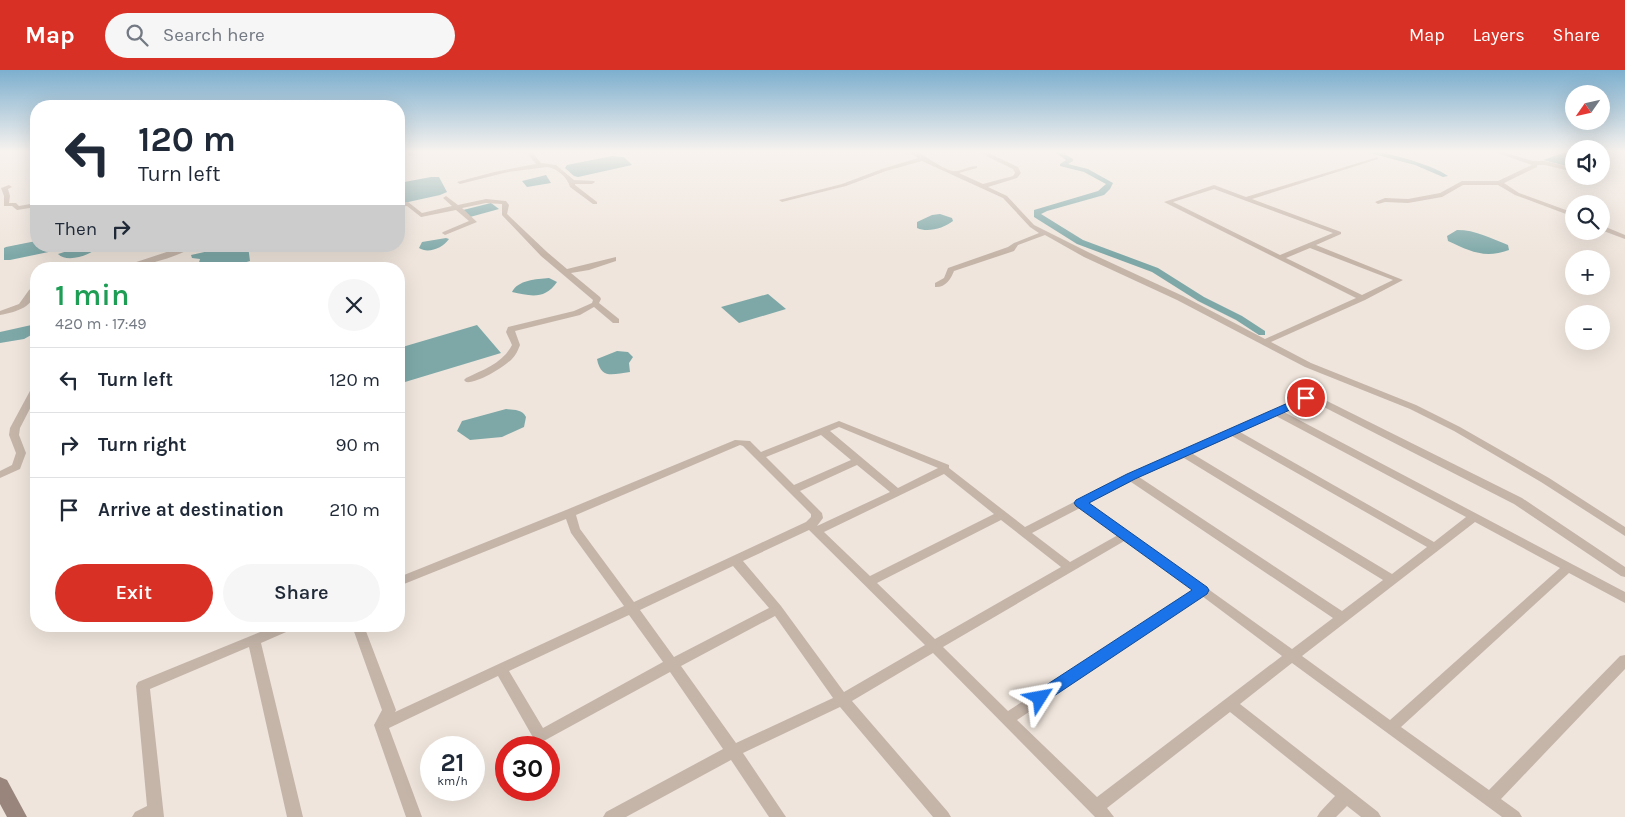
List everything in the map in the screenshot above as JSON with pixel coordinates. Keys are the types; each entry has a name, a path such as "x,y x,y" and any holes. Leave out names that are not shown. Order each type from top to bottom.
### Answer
{"main road":[{"path":"0,786 16,817"}],"street":[{"path":"9,186 4,188 7,196 6,205 14,204 17,208 30,206"},
{"path":"572,186 595,203"},
{"path":"782,200 840,186"},
{"path":"984,186 1006,197 1032,226 1180,298 1308,365 1414,408 1457,429 1545,480 1625,532"},
{"path":"1246,199 1288,186"},
{"path":"1378,202 1384,200 1408,201 1442,195 1459,186"},
{"path":"1504,186 1522,196 1565,212"},
{"path":"1280,258 1339,233 1214,187 1166,202 1280,258 1362,298"},
{"path":"445,233 474,223 446,198"},
{"path":"405,204 408,204 421,215 494,200 504,202 506,205 504,214 565,272 597,298 595,304 577,313 511,329 516,345 514,352 500,365 469,380"},
{"path":"1610,231 1625,237"},
{"path":"938,285 947,279 951,270 1011,249 1016,244 1045,233"},
{"path":"1265,342 1399,280 1310,245"},
{"path":"144,262 176,252"},
{"path":"565,272 586,268 613,259"},
{"path":"0,313 20,307 26,303 30,293"},
{"path":"595,304 616,321"},
{"path":"1024,532 1131,477 1308,398 1318,400 1518,501 1625,572"},
{"path":"0,475 16,467 21,453 14,435 15,428 30,400"},
{"path":"1276,412 1625,598"},
{"path":"759,456 822,430 842,424 943,465 945,470 1070,568"},
{"path":"822,430 897,492"},
{"path":"1232,432 1435,547"},
{"path":"405,580 739,442 746,443 816,513 817,518 813,528"},
{"path":"1185,454 1392,580"},
{"path":"792,490 859,460"},
{"path":"381,725 734,560 813,528 945,470"},
{"path":"1131,477 1342,618"},
{"path":"1080,503 1514,817"},
{"path":"570,513 575,530 633,608 778,817"},
{"path":"868,582 1001,515"},
{"path":"813,528 1101,812 1230,704 1474,517"},
{"path":"611,817 733,751 842,700 1126,535"},
{"path":"734,560 777,609 842,700 943,817"},
{"path":"1391,728 1568,567"},
{"path":"1008,719 1202,590"},
{"path":"501,669 540,737 672,664 777,609"},
{"path":"140,817 155,813 143,686 274,632"},
{"path":"360,632 389,710 381,725 414,817"},
{"path":"254,640 294,817"},
{"path":"1490,800 1625,660"},
{"path":"1230,704 1373,817"},
{"path":"1324,817 1346,796"}],"water":[{"path":"405,186 444,186 447,192 405,203"},
{"path":"491,203 499,209 470,217 463,210"},
{"path":"940,214 952,218 953,221 936,229 926,230 917,228 917,222 932,215"},
{"path":"1457,230 1470,231 1489,237 1508,245 1509,250 1492,254 1470,251 1448,241 1447,236"},
{"path":"449,239 435,249 423,250 419,248 422,242"},
{"path":"30,242 30,252 49,252 4,260 4,248"},
{"path":"64,252 91,252 75,258 66,258 58,254"},
{"path":"204,252 249,252 250,261 199,262 200,259 192,258 191,255"},
{"path":"549,278 557,282 547,292 542,294 531,295 512,292 518,285 523,283"},
{"path":"768,294 786,309 739,323 721,307"},
{"path":"30,325 30,336 24,339 0,343 0,332"},
{"path":"477,325 501,353 405,382 405,346"},
{"path":"617,351 628,352 633,357 629,363 630,372 605,373 601,370 597,359"},
{"path":"506,409 518,410 524,414 526,417 524,427 502,437 470,440 457,431 462,421"}],"waterway":[{"path":"1109,186 1101,193 1044,209 1037,212 1037,215 1080,242 1155,270 1201,299 1239,318 1262,333"}],"route":[{"path":"1040,698 1202,590 1080,503 1131,477 1306,398"}]}
